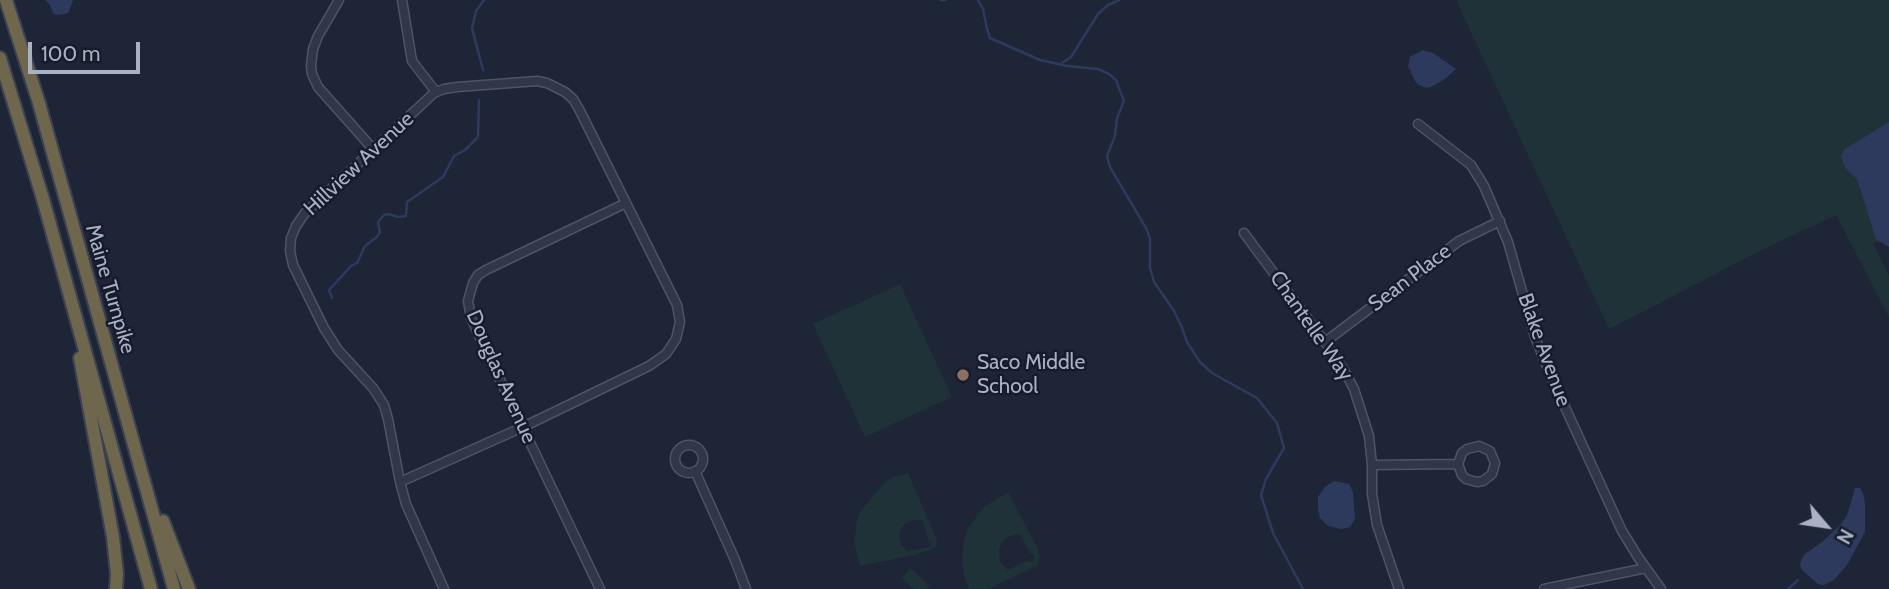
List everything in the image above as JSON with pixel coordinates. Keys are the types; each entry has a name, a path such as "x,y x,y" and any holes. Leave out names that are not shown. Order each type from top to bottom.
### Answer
{"highway":[{"name":"Maine Turnpike","path":"6,0 39,103 174,589"},
{"name":"Maine Turnpike","path":"0,58 39,187 151,589"},
{"path":"70,299 113,537 116,589"},
{"path":"132,440 189,589"}],"street":[{"path":"339,0 318,36 311,66 318,87 373,149"},
{"path":"400,482 649,366 666,354 676,339 680,322 677,305 573,99 561,89 537,80 457,87 436,92 412,61 402,0"},
{"name":"Hillview Avenue","path":"436,92 299,220 291,238 290,251 293,265 332,342 373,388 384,405 406,504 444,589"},
{"name":"Blake Avenue","path":"1418,124 1471,165 1492,200 1508,242 1535,337 1552,379 1619,524 1661,589"},
{"name":"Douglas Avenue","path":"600,589 471,318 468,301 470,288 486,270 626,203"},
{"name":"Sean Place","path":"1325,342 1459,241 1500,221"},
{"name":"Chantelle Way","path":"1244,233 1325,342 1344,370 1358,400 1369,436 1373,508 1399,589"},
{"path":"1479,446 1490,452 1495,463 1492,474 1477,482 1466,479 1458,464 1459,458 1467,449 1479,446"},
{"path":"1372,465 1458,464"},
{"path":"695,471 746,589"},
{"path":"1544,589 1646,568"}],"shaded area":[{"path":"1456,0 1889,0 1889,241 1873,243 1889,275 1889,317 1836,215 1609,329"},
{"path":"900,284 952,397 865,437 813,324"},
{"path":"908,473 937,540 935,548 860,566 854,542 861,510 885,482","holes":["913,520 922,520 932,543 930,547 907,551 901,545 899,534 903,525"]},
{"path":"1008,492 1040,558 1038,565 989,589 969,589 962,558 964,540 968,528 984,507","holes":["1020,534 1035,558 1032,562 1027,561 1008,570 1000,562 999,548 1006,538"]},
{"path":"910,568 930,586 927,589 914,589 902,578"}],"water":[{"path":"45,0 73,0 69,12 56,15"},
{"path":"1423,50 1433,53 1456,69 1445,79 1426,88 1415,81 1408,66 1410,57"},
{"path":"1889,122 1889,247 1876,239 1857,179 1845,168 1841,156 1845,149"},
{"path":"1334,481 1349,484 1353,492 1355,519 1347,528 1328,526 1320,518 1318,497 1325,487"},
{"path":"1855,488 1860,488 1863,493 1865,532 1847,565 1834,580 1824,585 1818,584 1802,570 1801,560 1841,524 1847,515"}],"waterway":[{"path":"483,70 472,28 476,11 484,0"},
{"path":"941,0 946,0"},
{"path":"978,0 990,38 1040,60 1098,69 1116,80 1124,101 1107,156 1110,167 1147,230 1154,282 1174,311 1187,342 1200,362 1212,373 1257,398 1277,423 1284,448 1266,479 1261,495 1273,533 1303,589"},
{"path":"1062,63 1071,57 1098,14 1119,0"},
{"path":"332,298 329,290 357,263 365,246 377,237 380,232 378,222 384,215 406,216 407,202 443,177 454,156 465,150 478,137 479,100"},
{"path":"1788,589 1798,580"}],"place":[{"name":"Saco Middle School","path":"963,375"}]}
